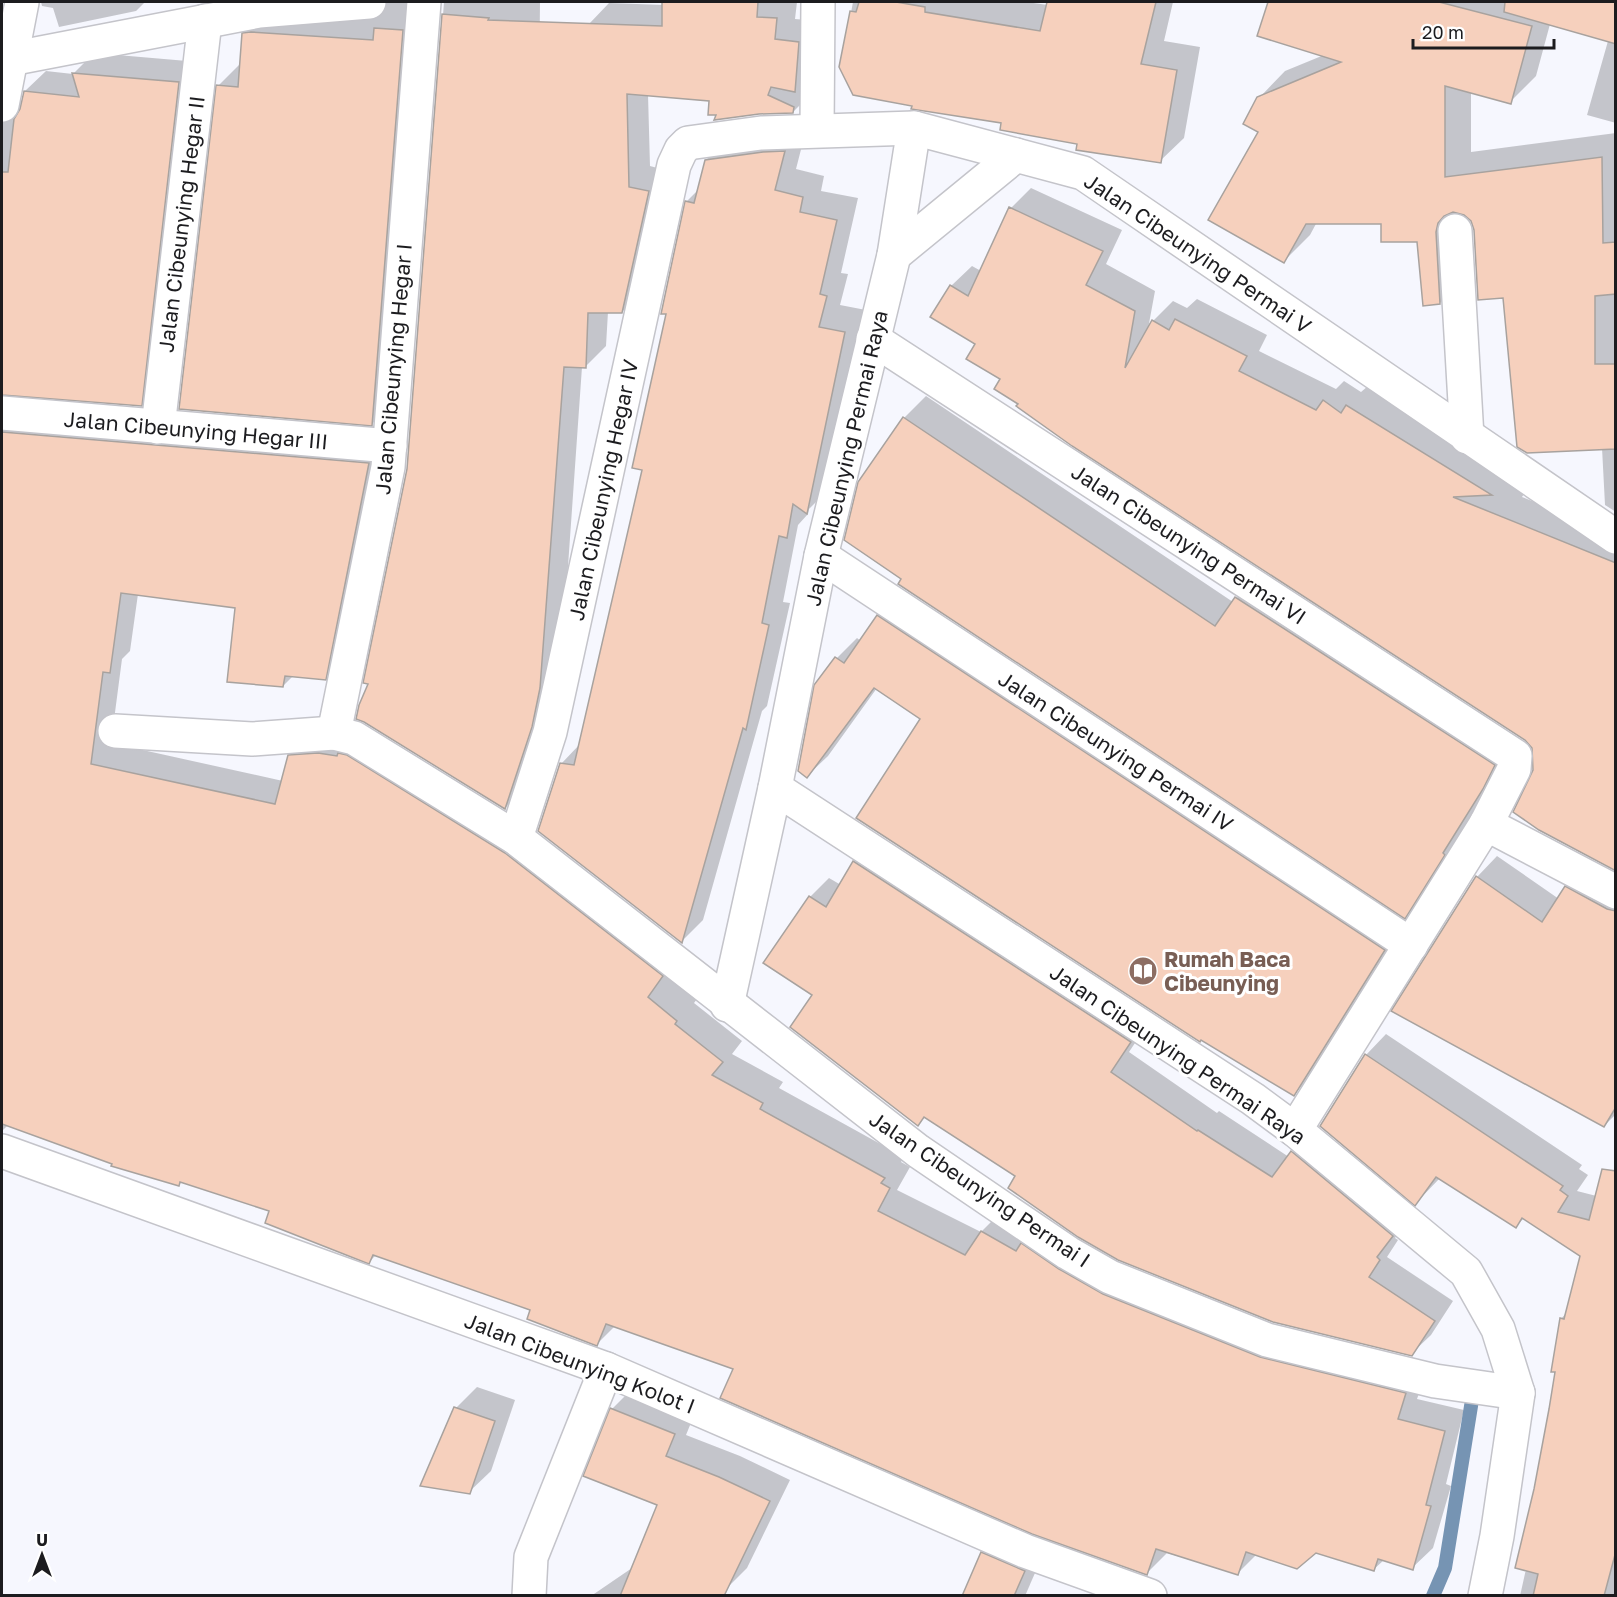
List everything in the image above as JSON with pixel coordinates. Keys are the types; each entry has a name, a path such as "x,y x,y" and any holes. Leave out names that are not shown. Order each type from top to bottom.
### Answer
{"street":[{"path":"2,105 22,2"},
{"path":"10,59 259,11 369,2"},
{"name":"Jalan Cibeunying Hegar I","path":"334,733 388,467 424,2"},
{"path":"817,130 818,2"},
{"name":"Jalan Cibeunying Hegar II","path":"158,427 205,21"},
{"name":"Jalan Cibeunying Permai V","path":"688,143 761,133 914,128 1083,173 1616,537"},
{"name":"Jalan Cibeunying Permai Raya","path":"727,1005 775,788 821,556 894,255 914,128"},
{"name":"Jalan Cibeunying Hegar IV","path":"516,838 550,732 674,165 681,150 688,143"},
{"path":"894,255 1016,155"},
{"path":"1455,231 1467,437"},
{"name":"Jalan Cibeunying Permai VI","path":"873,339 1515,756 1514,769 1486,824"},
{"name":"Jalan Cibeunying Hegar III","path":"2,413 390,446"},
{"name":"Jalan Cibeunying Permai IV","path":"821,556 1411,945"},
{"path":"115,731 252,738 334,733"},
{"name":"Jalan Cibeunying Permai I","path":"334,733 354,738 516,838 918,1152 1068,1253 1110,1277 1267,1341 1435,1381 1518,1393"},
{"name":"Jalan Cibeunying Permai Raya","path":"775,788 1253,1099 1466,1272 1498,1329 1518,1393 1497,1536 1485,1596"},
{"path":"1295,1131 1486,824 1616,892"},
{"name":"Jalan Cibeunying Kolot I","path":"2,1151 606,1369 1025,1551 1150,1596"},
{"path":"529,1596 531,1557 606,1369"}],"building":[{"path":"662,2 758,2 757,17 777,18 775,39 799,42 795,92 771,87 768,95 794,107 793,113 759,114 714,120 716,115 708,115 709,101 627,94 629,187 649,191 622,313 588,313 586,368 564,367 540,688 532,727 505,809 356,719 368,684 363,683 407,469 442,14 489,18 488,20 662,26"},
{"path":"859,2 896,2 925,7 925,12 1040,31 1047,2 1156,2 1141,64 1177,70 1161,163 1076,150 1077,144 1000,130 1001,123 911,109 912,106 853,95 839,67 850,11 856,12"},
{"path":"1268,2 1439,2 1532,26 1511,104 1445,86 1445,177 1602,157 1603,243 1616,242 1616,294 1595,296 1595,364 1616,364 1616,449 1527,453 1517,447 1503,298 1478,300 1474,230 1471,221 1464,215 1453,212 1444,216 1438,223 1436,232 1440,304 1423,306 1417,242 1381,242 1381,224 1306,224 1284,263 1208,220 1258,132 1243,124 1257,97 1341,62 1257,36"},
{"path":"1505,2 1616,2 1616,44 1504,12"},
{"path":"374,28 403,30 372,426 179,409 216,85 238,87 242,33 373,40"},
{"path":"72,73 179,82 142,406 2,395 2,172 8,172 14,119 20,109 24,91 79,97"},
{"path":"785,151 775,190 803,197 800,212 837,220 820,294 827,296 819,327 845,332 807,514 793,504 787,538 779,536 762,623 769,625 746,730 743,728 682,943 538,831 560,763 574,765 642,470 632,468 666,314 661,314 685,201 694,203 705,160"},
{"path":"1009,207 1103,251 1086,285 1135,311 1125,368 1152,320 1169,330 1175,319 1247,356 1239,371 1316,410 1323,400 1341,413 1346,405 1492,495 1453,497 1616,563 1616,871 1539,830 1513,812 1533,770 1532,748 1525,740 1072,446 1016,406 1018,404 994,389 1000,379 966,359 975,344 930,317 950,285 968,296"},
{"path":"903,417 1215,626 1235,597 1495,765 1483,789 1443,853 1445,855 1405,919 898,584 901,579 844,540 858,482"},
{"path":"2,432 369,463 326,680 285,676 283,687 227,682 235,608 121,593 110,673 103,672 91,764 275,804 288,755 318,753 337,756 338,753 347,755 505,853 663,976 648,997 677,1021 675,1024 723,1062 712,1075 763,1103 760,1109 885,1178 881,1183 890,1188 878,1211 965,1255 981,1231 1016,1251 1021,1243 1059,1269 1103,1294 1260,1357 1406,1393 1398,1419 1445,1431 1426,1505 1431,1506 1413,1570 1378,1559 1374,1571 1316,1553 1297,1569 1246,1552 1238,1575 1156,1549 1147,1575 1032,1534 720,1398 733,1369 606,1324 597,1346 527,1319 530,1310 373,1255 369,1264 265,1223 269,1211 180,1182 179,1186 111,1166 112,1164 2,1124"},
{"path":"877,615 1385,950 1294,1096 1201,1040 1200,1042 856,818 920,719 874,688 807,778 798,771 814,685 835,657 844,663"},
{"path":"853,861 1131,1042 1111,1072 1197,1131 1272,1177 1291,1151 1393,1236 1377,1257 1380,1260 1369,1277 1435,1321 1412,1356 1273,1322 1118,1260 1078,1237 1008,1188 1015,1176 924,1117 918,1126 790,1027 812,995 763,963 809,896 826,907"},
{"path":"1476,876 1542,922 1565,886 1607,909 1616,911 1616,1107 1604,1127 1391,1011"},
{"path":"1365,1054 1563,1186 1560,1190 1568,1196 1558,1212 1589,1220 1602,1169 1616,1171 1616,1551 1604,1596 1533,1596 1538,1574 1515,1568 1534,1489 1549,1409 1555,1372 1551,1372 1560,1318 1564,1319 1580,1256 1522,1218 1516,1228 1436,1177 1415,1206 1320,1126"},
{"path":"454,1407 495,1421 470,1494 420,1486"},
{"path":"610,1408 675,1434 666,1456 770,1501 724,1596 620,1596 657,1505 583,1476"},
{"path":"981,1552 1025,1571 1014,1596 962,1596"}],"waterway":[{"path":"1433,1596 1445,1568 1472,1400"}],"place":[{"name":"Rumah Baca Cibeunying","path":"1143,971"}]}
